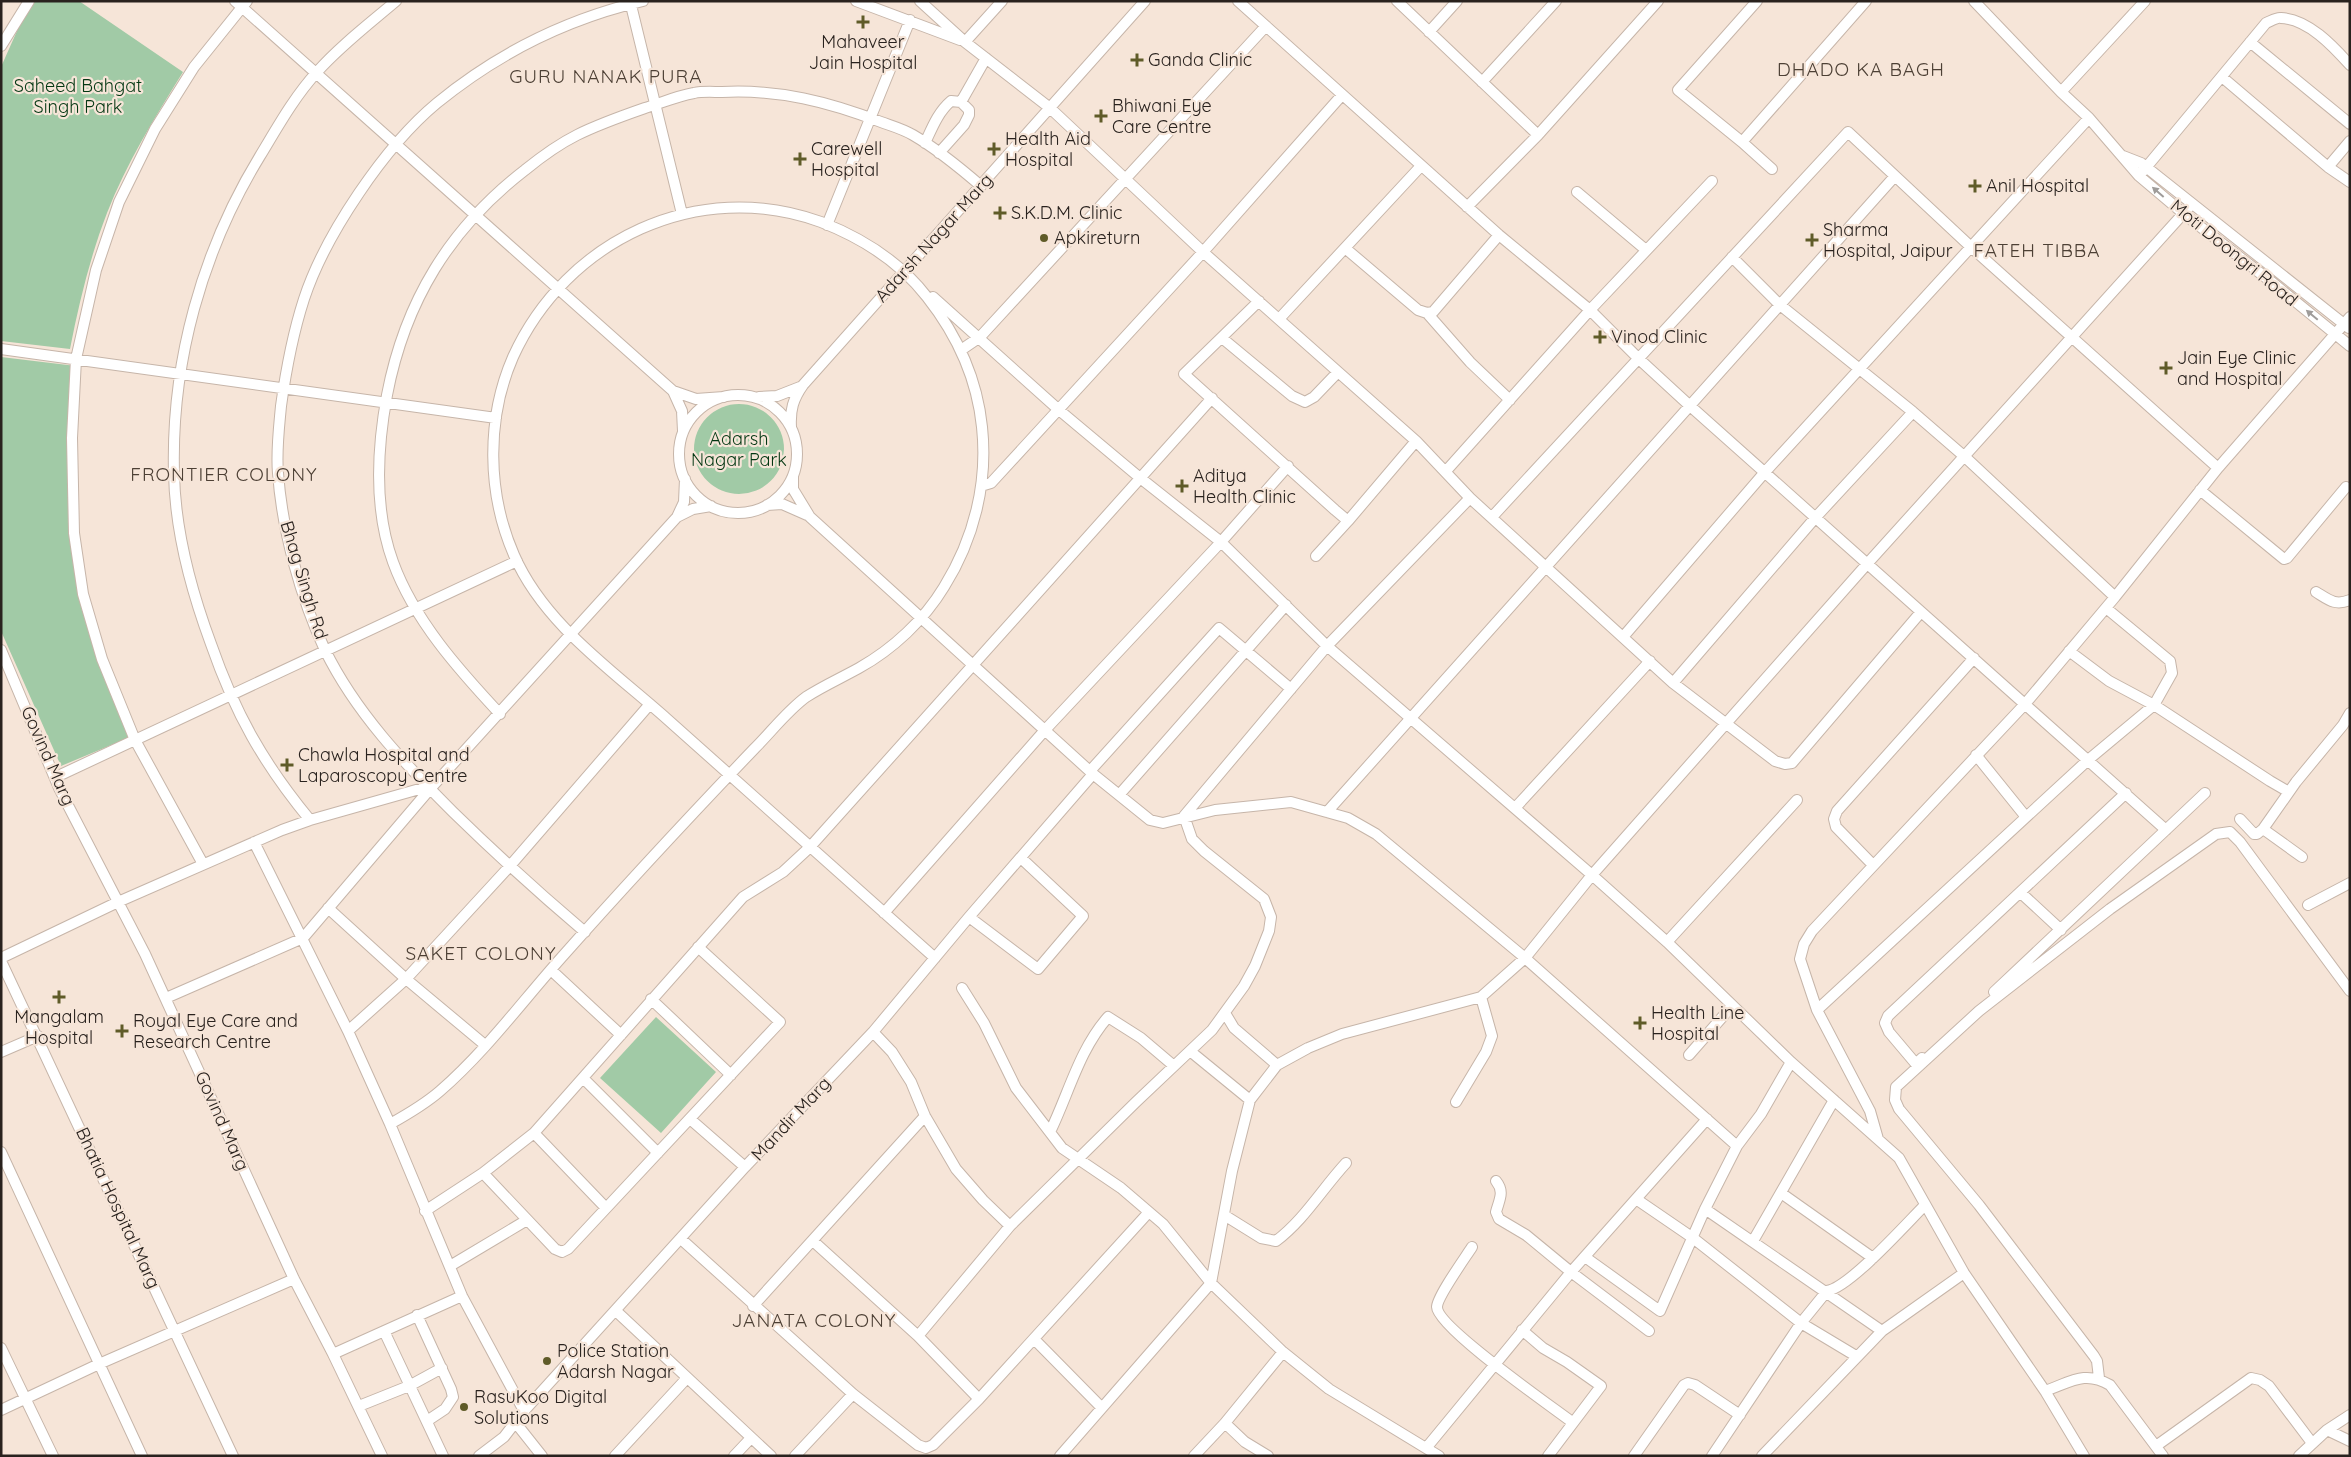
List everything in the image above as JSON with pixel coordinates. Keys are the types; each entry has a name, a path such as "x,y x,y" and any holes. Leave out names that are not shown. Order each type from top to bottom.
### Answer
{"street":[{"path":"2,43 29,1"},
{"path":"310,820 281,785 254,744 230,695 198,608 186,566 178,519 174,474 175,419 186,339 200,288 219,235 244,182 278,126 316,73 396,1"},
{"name":"Bhag Singh Rd","path":"585,932 509,866 430,789 392,749 355,702 326,650 307,604 284,514 278,472 279,427 284,387 304,297 324,253 356,195 396,144 435,105 481,70 524,44 580,20 631,3 643,1"},
{"path":"856,1 965,42"},
{"path":"920,1 965,42 1050,108 1203,252 1416,441 1470,498 1673,683 1776,761 1785,764 1792,763 1921,612"},
{"path":"965,42 1002,1"},
{"name":"Adarsh Nagar Marg","path":"803,385 1145,1"},
{"path":"1238,1 1467,207 1590,310 1689,405 2166,830"},
{"path":"1397,1 1538,135"},
{"path":"1428,32 1457,1"},
{"path":"1482,82 1556,1"},
{"path":"1467,207 1538,135 1658,1"},
{"path":"1756,1 1678,90 1772,169"},
{"path":"1742,142 1866,1"},
{"name":"Moti Doongri Road","path":"1974,1 2061,92 2089,118 2139,176 2350,346"},
{"path":"2061,92 2145,1"},
{"path":"203,864 135,740 102,660 82,585 74,533 72,438 76,359 96,270 119,202 155,129 194,67 241,3 316,73 673,390 696,399 737,395 753,397 778,396 803,385"},
{"path":"631,3 682,214"},
{"path":"2139,176 2266,23 2280,17 2297,22 2319,35 2350,65"},
{"path":"827,225 910,20"},
{"path":"961,350 980,337 1266,26"},
{"path":"2250,42 2350,124"},
{"path":"961,102 986,58"},
{"path":"2222,77 2328,167 2350,182"},
{"path":"500,714 464,676 415,608 393,562 381,510 380,438 386,402 405,325 435,267 474,214 520,173 574,136 616,118 695,93 736,91 783,94 824,102 910,134 939,152 980,186"},
{"path":"981,486 991,483 1059,410 1203,252 1342,95"},
{"path":"925,143 939,115 946,106 951,101 961,102 969,110 967,120 939,152"},
{"path":"1623,637 1765,472 2089,118"},
{"path":"1492,517 1848,132 1972,247 2218,468"},
{"path":"2328,167 2350,141"},
{"name":"Moti Doongri Road","path":"2123,156 2136,160 2191,205 2348,324"},
{"path":"1279,319 1421,166"},
{"path":"1327,812 1895,176"},
{"path":"1446,471 1590,310 1712,181"},
{"path":"1577,192 1646,250"},
{"path":"1062,1455 1212,1283 1232,1172 1250,1100 1277,1065 1308,1048 1342,1034 1481,997 1524,958 1592,875 1867,564 2074,337 2191,205"},
{"path":"935,958 571,634 547,609 530,586 504,529 496,496 493,464 496,418 508,370 522,337 542,306 590,258 619,239 646,226 682,214 712,209 740,207 776,210 806,217 872,246 980,337 1059,410 1221,542 1327,646 1667,942 1791,1062 1899,1158 1964,1273 2045,1391 2084,1456"},
{"path":"1345,248 1418,310 1427,313 1433,312 1499,235"},
{"path":"1732,257 1780,305 1913,412 1965,457 2115,597"},
{"path":"390,1124 418,1108 444,1088 486,1045 585,932 729,775 804,699 886,650 921,617 941,592 958,563 970,536 981,486 984,447 982,420 976,393 961,350 942,315 904,272"},
{"path":"2276,285 2284,275"},
{"path":"1259,301 1184,374 1348,521"},
{"path":"1427,313 1470,362 1510,400"},
{"path":"1878,1140 1870,1111 1817,1010 1800,959 1804,944 1812,931 2025,704 2115,597 2218,468 2335,335 2348,324"},
{"path":"1222,338 1292,396 1305,402 1314,397 1338,372"},
{"path":"1,349 496,418"},
{"path":"803,385 794,398 790,413 797,452 793,489 810,517 1091,772 1119,795 1150,820 1163,823 1184,816 1215,810 1292,802 1348,818 1376,834 1524,958 1737,1146"},
{"path":"673,390 682,411 683,434 679,456 685,479 693,492 711,506 727,512 743,513 767,505 782,504 810,517"},
{"path":"683,434 696,413 710,402 724,397"},
{"path":"753,397 776,408 791,427"},
{"path":"425,1211 483,1173 534,1133 743,896 782,872 810,847 1139,477 1212,398"},
{"path":"1673,683 1816,518 1913,412"},
{"path":"1316,556 1416,441"},
{"path":"884,913 1045,730 1221,542 1288,466"},
{"path":"767,505 780,495 793,476"},
{"path":"166,998 302,938 430,789 677,517 684,502 685,479"},
{"path":"2200,490 2286,559 2346,487"},
{"path":"1184,816 1327,646 1470,498"},
{"path":"677,517 693,509 711,506"},
{"path":"56,777 517,561"},
{"path":"2316,592 2334,603 2350,600"},
{"path":"1119,795 1286,605"},
{"path":"1817,1010 2088,760 2154,705 2172,673 2170,661 2106,608"},
{"name":"Mandir Marg","path":"479,1456 504,1437 524,1411 745,1167 874,1032 1091,772 1219,628 1246,650"},
{"name":"Govind Marg","path":"1,650 59,788 166,998 294,1279 359,1406 382,1456"},
{"path":"1246,650 1291,689"},
{"path":"2069,651 2109,682 2154,705 2289,792"},
{"path":"1873,865 1836,827 1834,818 1837,811 1974,658"},
{"path":"1515,808 1650,661"},
{"path":"348,1032 406,979 509,866 650,704"},
{"path":"2240,819 2254,834 2258,834 2289,792 2346,728 2350,713"},
{"path":"1976,755 2026,817"},
{"path":"1,959 118,902 254,842 310,820 416,790 430,789"},
{"path":"2126,794 1888,1016 1885,1023 1889,1032 1916,1064 2205,793"},
{"path":"1667,942 1797,800"},
{"path":"918,1336 1010,1226 1212,1030 1255,966 1269,931 1271,917 1264,899 1204,851 1192,839 1184,816"},
{"path":"2263,829 2302,857"},
{"path":"2098,1378 2097,1361 2094,1356 1979,1205 1899,1110 1895,1100 1896,1087 1979,1012 2110,909 2216,834 2230,832 2240,842 2350,991"},
{"path":"254,842 348,1032 390,1124 462,1296 524,1411"},
{"path":"969,917 1038,969 1083,916 1021,858"},
{"path":"2308,905 2350,883"},
{"path":"2021,893 2061,930"},
{"path":"328,908 406,979 486,1045"},
{"path":"483,1173 556,1249 562,1252 568,1249 780,1022 698,947"},
{"name":"Bhatia Hospital Marg","path":"1,959 233,1456"},
{"path":"551,970 621,1035"},
{"path":"962,988 984,1023 1016,1088 1062,1148 1121,1188 1163,1224 1212,1283 1283,1352 1329,1389 1439,1456"},
{"path":"1456,1102 1486,1052 1492,1036 1481,997"},
{"path":"651,999 731,1074"},
{"path":"1689,1055 1732,1006"},
{"path":"1225,1013 1234,1028 1277,1065"},
{"path":"1050,1132 1065,1100 1070,1082 1094,1033 1108,1017 1141,1038 1174,1066"},
{"path":"874,1032 892,1052 911,1082 925,1116 956,1169 983,1200 1010,1226"},
{"path":"1,1052 38,1036"},
{"path":"1190,1051 1250,1100"},
{"path":"1585,1257 1660,1310 1705,1209 1737,1146 1761,1114 1791,1062"},
{"path":"583,1078 658,1153"},
{"path":"1753,1241 1834,1100"},
{"path":"753,1306 925,1116"},
{"path":"690,1119 745,1167"},
{"path":"1427,1447 1571,1272 1707,1119"},
{"path":"534,1133 606,1208"},
{"path":"1,1152 142,1456"},
{"path":"1224,1215 1261,1238 1276,1241 1289,1232 1346,1163"},
{"path":"1496,1181 1501,1188 1502,1194 1496,1212 1497,1216 1526,1235 1649,1331"},
{"path":"1780,1192 1873,1258"},
{"path":"1636,1199 1693,1238 1801,1323 1856,1356"},
{"path":"1712,1456 1801,1323 1826,1291 1835,1290 1873,1258 1925,1205"},
{"path":"1705,1209 1882,1331"},
{"path":"681,1239 753,1306 853,1394 918,1445 926,1448 934,1445 979,1400 1149,1212"},
{"path":"450,1266 527,1220"},
{"path":"813,1241 918,1336 979,1400"},
{"path":"1472,1247 1438,1302 1437,1309 1451,1328 1494,1364 1572,1422"},
{"path":"1762,1456 1882,1331 1964,1273"},
{"path":"1,1410 175,1330 294,1279"},
{"path":"333,1354 462,1296"},
{"path":"616,1310 686,1378 771,1456"},
{"path":"417,1315 442,1368 453,1397 445,1409 427,1421"},
{"path":"1522,1330 1543,1348 1601,1386 1548,1456"},
{"path":"384,1331 443,1456"},
{"path":"1034,1339 1102,1408"},
{"path":"1,1348 53,1456"},
{"path":"1194,1456 1225,1423 1283,1352"},
{"path":"359,1406 409,1386 442,1368"},
{"path":"2045,1391 2088,1376 2098,1378 2110,1385 2163,1456"},
{"path":"615,1456 686,1378"},
{"path":"2156,1446 2251,1378 2260,1380 2269,1386 2312,1443"},
{"path":"1634,1456 1684,1385 1688,1383 1695,1385 1740,1415"},
{"path":"795,1456 853,1394"},
{"path":"2299,1456 2327,1430 2350,1415"},
{"path":"515,1422 542,1456"},
{"path":"1225,1423 1246,1442 1268,1456"},
{"path":"2327,1430 2350,1441"},
{"path":"734,1456 751,1438"}],"green space":[{"name":"Saheed Bahgat Singh Park","path":"33,1 79,1 183,72 132,159 107,213 95,246 70,349 1,341 1,67 29,4"},
{"path":"1,357 76,366 67,438 70,537 108,678 128,738 61,766 1,631"},
{"name":"Adarsh Nagar Park","path":"739,404 756,407 771,417 781,432 784,449 781,466 771,481 756,491 739,494 722,491 707,481 697,466 694,449 697,432 707,417 722,407"},
{"path":"656,1017 716,1072 661,1133 600,1078"}],"place":[{"name":"Mahaveer Jain Hospital","path":"863,22"},
{"name":"Ganda Clinic","path":"1137,60"},
{"name":"Bhiwani Eye Care Centre","path":"1101,116"},
{"name":"Health Aid Hospital","path":"994,149"},
{"name":"Carewell Hospital","path":"800,159"},
{"name":"Anil Hospital","path":"1975,186"},
{"name":"S.K.D.M. Clinic","path":"1000,213"},
{"name":"Apkireturn","path":"1044,238"},
{"name":"Sharma Hospital, Jaipur","path":"1812,240"},
{"name":"Vinod Clinic","path":"1600,337"},
{"name":"Jain Eye Clinic and Hospital","path":"2166,368"},
{"name":"Aditya Health Clinic","path":"1182,486"},
{"name":"Chawla Hospital and Laparoscopy Centre","path":"287,765"},
{"name":"Mangalam Hospital","path":"59,997"},
{"name":"Health Line Hospital","path":"1640,1023"},
{"name":"Royal Eye Care and Research Centre","path":"122,1031"},
{"name":"Police Station Adarsh Nagar","path":"547,1361"},
{"name":"RasuKoo Digital Solutions","path":"464,1407"}],"district":[{"name":"DHADO KA BAGH","path":"1861,69"},
{"name":"GURU NANAK PURA","path":"606,76"},
{"name":"FATEH TIBBA","path":"2037,250"},
{"name":"FRONTIER COLONY","path":"224,474"},
{"name":"SAKET COLONY","path":"481,953"},
{"name":"JANATA COLONY","path":"814,1320"}]}
